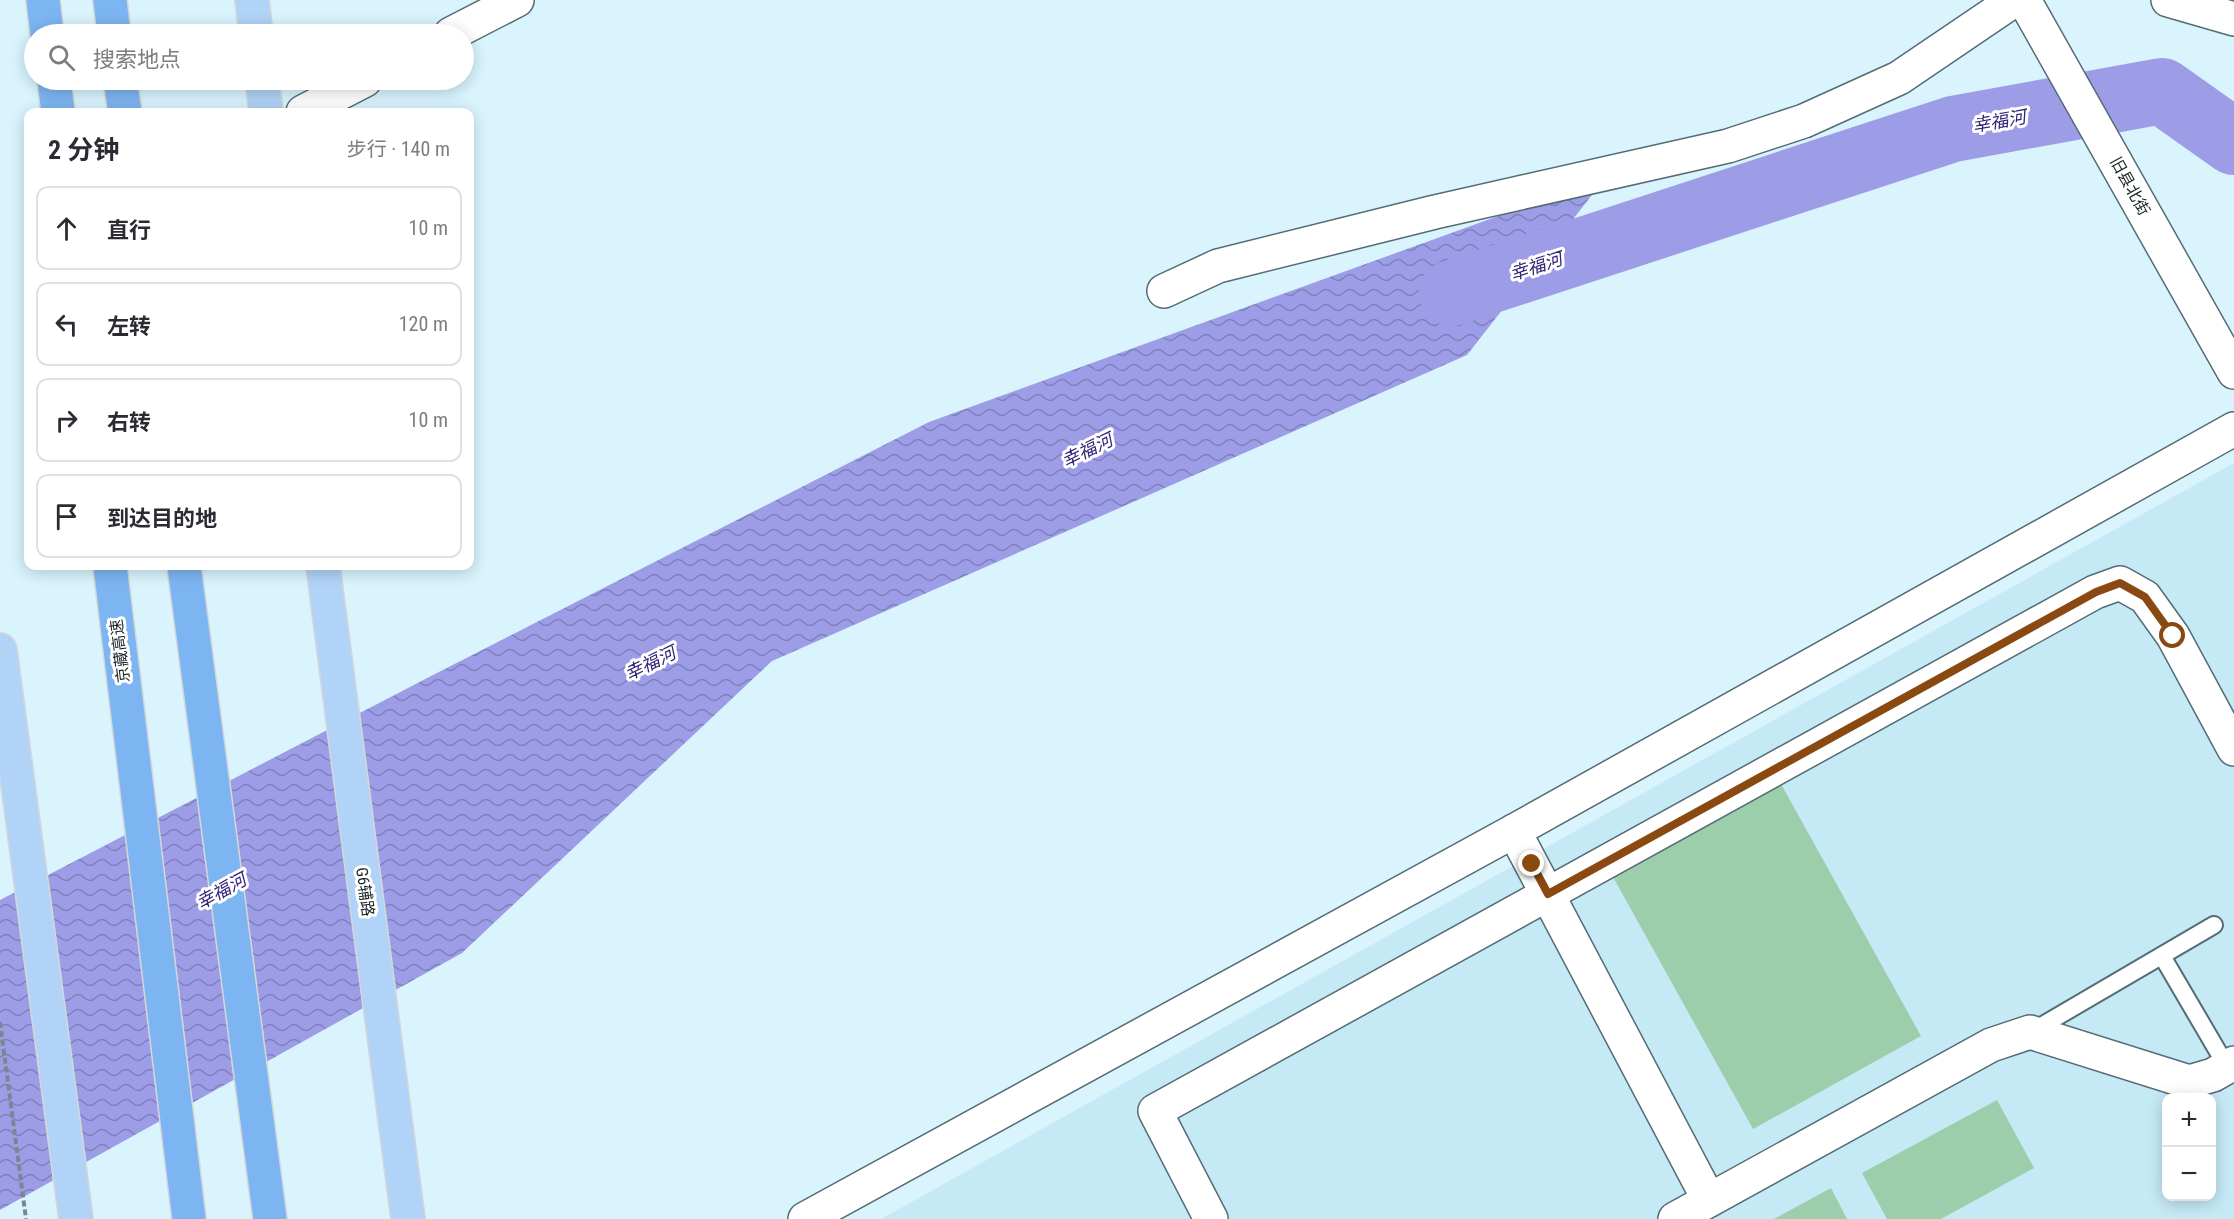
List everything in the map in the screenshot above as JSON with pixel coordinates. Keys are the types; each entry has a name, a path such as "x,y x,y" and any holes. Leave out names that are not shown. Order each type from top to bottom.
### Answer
{"highway":[{"path":"43,0 47,24"},
{"path":"110,0 113,24"},
{"path":"55,90 58,108"},
{"path":"121,90 124,108"},
{"name":"京藏高速","path":"110,570 189,1219"},
{"path":"185,570 270,1219"}],"main road":[{"path":"252,0 255,24"},
{"path":"263,90 266,108"},
{"name":"G6辅路","path":"323,570 408,1219"},
{"path":"0,650 75,1211"}],"street":[{"path":"470,24 517,0"},
{"path":"1164,291 1218,266 1435,212 1728,146 1804,121 1899,78 2014,0"},
{"name":"旧县北街","path":"2024,0 2234,372"},
{"path":"2168,0 2234,19"},
{"path":"311,108 346,90"},
{"path":"805,1219 1514,831 2234,429"},
{"path":"1211,1219 1155,1111 2096,592 2120,583 2145,597 2173,636 2234,748"},
{"path":"1514,831 1709,1200"},
{"path":"1675,1219 1991,1045 2030,1032 2190,1082 2213,1075 2231,1065"}],"lane":[{"path":"2030,1032 2214,925"},
{"path":"2162,956 2231,1065"}],"path":[{"path":"0,1022 26,1219"}],"shaded area":[{"path":"2234,463 2234,1219 881,1219"}],"green space":[{"path":"1781,784 1921,1036 1753,1129 1613,877"},
{"path":"1997,1100 2034,1168 1941,1219 1887,1219 1862,1173"},
{"path":"1831,1188 1847,1219 1774,1219"}],"water":[{"path":"1606,177 1467,355 772,661 462,953 0,1210 0,900 433,675 929,422"}],"waterway":[{"name":"幸福河","path":"1452,293 1953,129 2162,91 2234,142"}],"route":[{"path":"1532,864 1548,894 2096,592 2120,583 2145,597 2173,636"}]}
